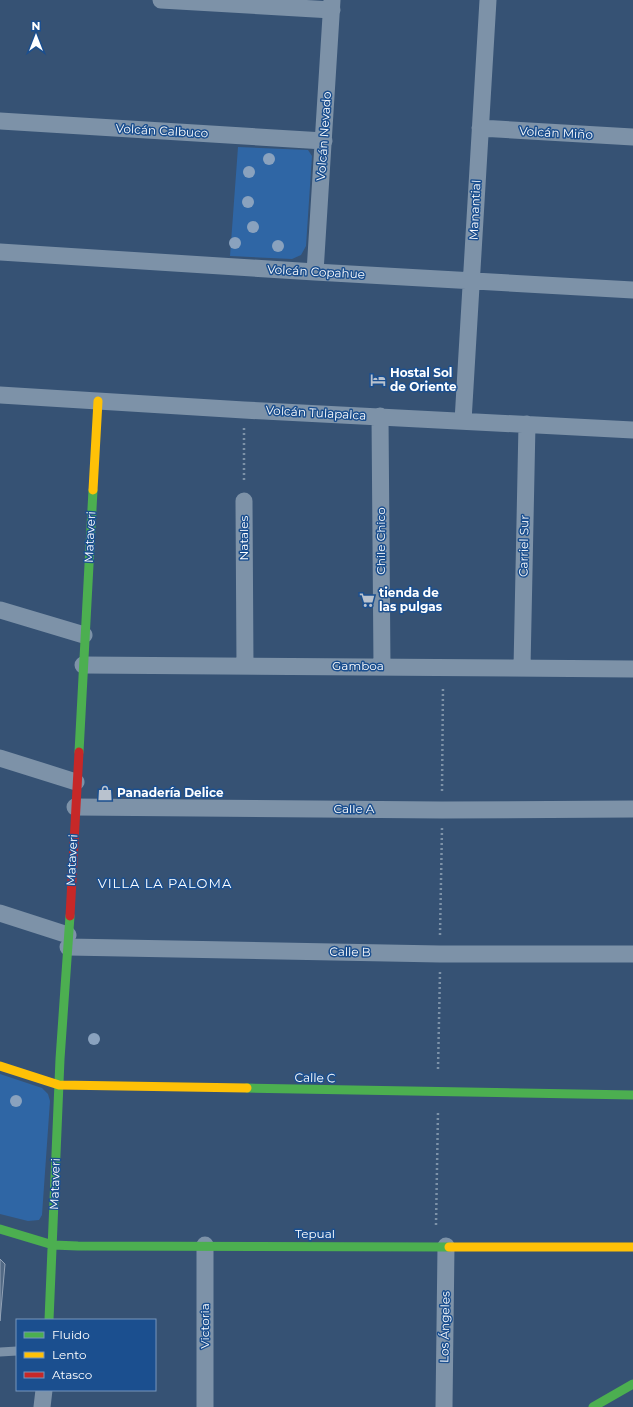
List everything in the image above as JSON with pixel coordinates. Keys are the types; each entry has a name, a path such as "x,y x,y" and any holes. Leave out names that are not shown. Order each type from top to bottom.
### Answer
{"street":[{"path":"161,0 332,5"},
{"name":"Manantial","path":"463,421 488,0"},
{"name":"Volcán Nevado","path":"315,272 332,5"},
{"name":"Volcán Calbuco","path":"0,121 324,141"},
{"name":"Volcán Miño","path":"480,128 633,137"},
{"name":"Volcán Copahue","path":"0,252 633,290"},
{"name":"Volcán Tulapalca","path":"0,395 244,410 633,430"},
{"name":"Mataveri","path":"49,1319 59,1086 98,400"},
{"name":"Chile Chico","path":"380,416 382,667"},
{"name":"Carriel Sur","path":"522,668 527,424"},
{"name":"Natales","path":"244,501 245,666"},
{"path":"0,610 84,635"},
{"name":"Gamboa","path":"83,665 633,669"},
{"path":"0,758 76,782"},
{"name":"Calle A","path":"75,807 442,810 633,809"},
{"name":"Calle B","path":"0,913 68,941 440,954 633,954"},
{"name":"Calle C","path":"0,1066 59,1086 633,1095"},
{"name":"Tepual","path":"0,1229 53,1246 633,1247"},
{"name":"Victoria","path":"205,1246 205,1407"},
{"name":"Los Ángeles","path":"444,1407 446,1246"},
{"path":"593,1407 633,1384"},
{"path":"42,1407 44,1391"}],"lane":[{"path":"0,1352 16,1351"}],"path":[{"name":"Natales","path":"244,410 244,501"}],"shaded area":[{"path":"238,147 308,150 312,156 306,246 301,255 292,259 230,256"},
{"path":"0,1074 42,1088 48,1094 50,1101 42,1215 39,1220 28,1221 0,1214"}],"building":[{"path":"0,1259 5,1264 0,1321"}],"traffic: fast":[{"path":"79,752 93,490"},
{"path":"49,1319 60,1059 70,916"},
{"path":"247,1088 633,1095"},
{"path":"0,1229 53,1245 449,1247"},
{"path":"593,1407 633,1384"}],"traffic: slow":[{"path":"93,490 98,401"},
{"path":"0,1066 59,1085 247,1088"},
{"path":"449,1247 633,1247"}],"traffic: jam":[{"path":"70,916 79,752"}],"place":[{"name":"Hostal Sol de Oriente","path":"378,380"},
{"name":"tienda de las pulgas","path":"367,600"},
{"name":"Panadería Delice","path":"105,793"}],"district":[{"name":"VILLA LA PALOMA","path":"165,883"}]}
